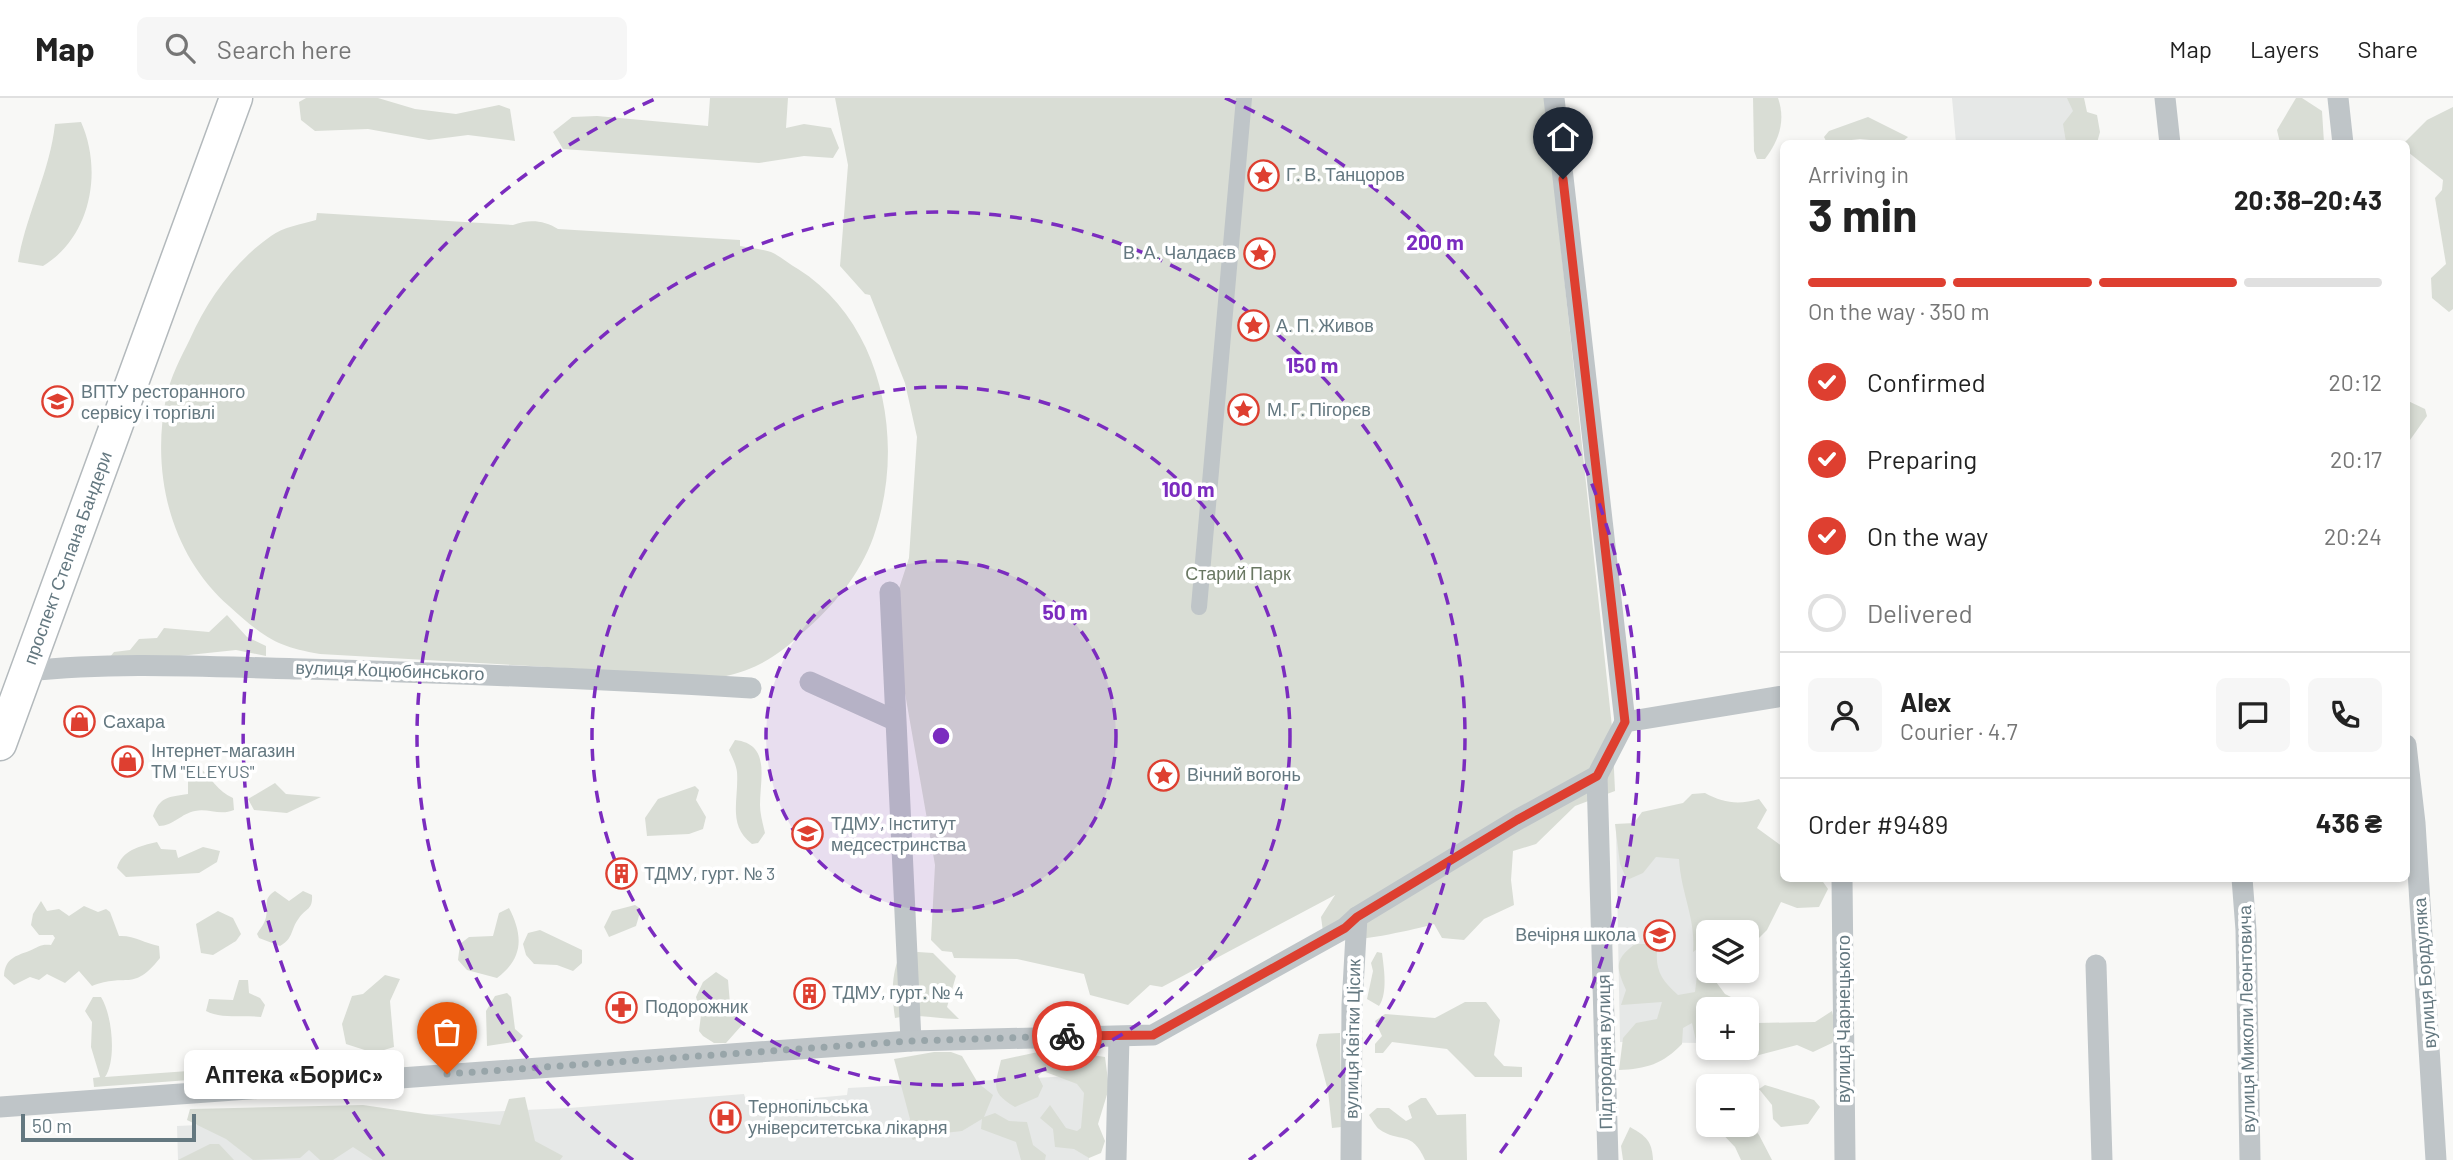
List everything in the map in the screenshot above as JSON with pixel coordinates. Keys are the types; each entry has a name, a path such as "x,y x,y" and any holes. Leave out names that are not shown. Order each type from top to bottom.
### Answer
{"main road":[{"name":"проспект Степана Бандери","path":"0,744 236,98"}],"street":[{"path":"1199,607 1244,98"},
{"path":"0,1107 911,1041 1153,1035 1345,928 1357,917 1517,820 1597,776 1625,722 1554,98"},
{"path":"2165,98 2170,140"},
{"path":"2338,98 2343,140"},
{"path":"890,592 911,1041"},
{"name":"вулиця Коцюбинського","path":"28,671 61,667 239,667 571,677 751,688"},
{"path":"810,682 894,720"},
{"path":"1625,722 1780,696"},
{"name":"Підгородня вулиця","path":"1597,776 1608,1160"},
{"name":"вулиця Бордуляка","path":"2410,784 2436,1160"},
{"name":"вулиця Чарнецького","path":"1842,882 1845,1160"},
{"name":"вулиця Миколи Леонтовича","path":"2242,882 2246,930 2250,1160"},
{"name":"вулиця Квітки Цісик","path":"1351,1160 1352,1005 1357,917"},
{"path":"2096,965 2102,1160"},
{"path":"1116,1160 1119,1037"}],"shaded area":[{"path":"1952,98 2075,98 2079,140 1956,140"},
{"name":"Вечірня школа","path":"1700,827 1700,920 1696,920 1696,983 1701,983 1701,997 1696,997 1696,1043 1620,1042 1616,828"},
{"name":"Тернопільська університетська лікарня","path":"1089,1075 1089,1160 178,1160 177,1126 569,1108 744,1094 747,1104 847,1095 848,1088"}],"green space":[{"path":"306,98 378,98 415,109 456,114 499,105 510,109 515,141 468,135 429,140 368,129 315,131 301,120 299,102"},
{"path":"710,98 788,98 786,128 804,124 831,128 839,148 833,158 804,156 759,163 563,149 553,132 572,117 597,116 708,126"},
{"name":"Старий Парк","path":"835,98 1545,98 1612,727 1615,791 1575,806 1536,844 1513,851 1511,880 1514,905 1484,919 1464,940 1442,938 1434,924 1362,939 1324,939 1321,917 1335,895 1162,987 1150,985 1128,1005 1090,995 1084,974 1017,959 954,958 952,952 942,951 931,940 935,865 891,613 909,558 917,437 905,383 870,295 865,294 840,266 848,165"},
{"path":"1753,98 1778,98 1780,106 1780,130 1765,159 1757,159 1754,151"},
{"path":"2067,98 2084,98 2087,112 2097,115 2100,132 2098,140 2066,140 2063,124 2073,111"},
{"path":"2296,98 2302,98 2322,111 2324,140 2279,140 2277,130"},
{"path":"2453,107 2453,309 2449,312 2432,298 2431,278 2446,264 2435,198 2442,190 2443,180 2410,154 2410,140 2407,140 2427,120"},
{"path":"1868,117 1908,137 1904,140 1826,140 1824,137 1829,131"},
{"path":"81,122 91,161 88,202 82,221 59,253 43,266 18,262 26,227 48,159 55,124"},
{"path":"317,213 513,225 536,221 558,229 740,240 740,246 771,252 798,269 827,292 850,319 867,351 879,385 886,421 888,458 884,494 871,544 849,583 819,618 778,653 759,665 722,677 320,654 292,648 261,633 209,585 192,562 179,537 164,483 162,426 166,398 176,368 197,324 224,282 246,257 271,236 287,228 316,220"},
{"path":"2410,402 2425,409 2427,416 2410,440"},
{"path":"227,615 247,637 266,646 266,656 236,650 104,664 114,652 130,650 139,639 157,638 164,628 209,632"},
{"path":"735,740 754,748 759,755 762,774 760,808 765,833 758,843 752,844 739,829 736,811 737,772 729,750"},
{"path":"198,766 233,798 234,810 195,811 159,826 153,816 159,805 170,797 188,794 188,773"},
{"path":"275,783 286,794 321,797 287,813 254,810 248,799"},
{"path":"695,786 699,790 696,800 706,817 703,829 689,834 647,836 645,818 658,799"},
{"path":"1705,793 1731,802 1759,799 1767,810 1757,828 1780,845 1780,882 1823,882 1828,889 1819,907 1797,908 1781,902 1767,930 1759,938 1759,920 1696,920 1696,950 1693,952 1692,928 1679,859 1656,857 1643,873 1627,880 1620,864 1615,824 1634,823 1642,812 1683,803 1692,794"},
{"path":"157,842 161,849 176,850 178,858 203,847 220,851 217,862 199,873 126,877 117,868 127,853"},
{"path":"275,891 289,901 303,891 312,895 310,906 299,918 288,940 280,946 259,938 257,934 267,913 267,900"},
{"path":"41,901 47,911 59,909 69,916 84,906 98,912 106,909 110,912 119,936 159,946 160,958 135,979 92,986 79,971 65,983 47,974 39,980 30,977 14,985 4,976 9,961 40,946 51,945 55,938 53,935 39,935 31,925 33,914"},
{"path":"635,905 641,909 636,926 609,937 604,927 612,911"},
{"path":"509,908 518,937 518,946 512,962 497,978 467,970 458,960 460,944 469,937 493,936 499,913"},
{"path":"218,911 233,918 241,934 236,941 213,955 201,953 196,924"},
{"path":"540,930 582,950 582,963 573,971 557,965 534,964 526,955 523,944 528,933"},
{"path":"1635,944 1658,944 1657,960 1660,972 1678,995 1695,992 1696,983 1717,983 1731,997 1696,997 1696,1041 1692,1023 1683,1028 1682,1044 1661,1061 1646,1067 1619,1070 1623,1038 1636,1023 1657,1019 1662,1002 1621,1005 1626,990 1619,970 1623,955"},
{"path":"918,952 933,953 956,976 947,1007 959,1019 920,1016 895,1018 893,987 899,957"},
{"path":"1377,952 1382,953 1385,981 1379,1006 1367,999 1373,971 1371,963"},
{"path":"716,972 728,980 730,1004 742,1025 726,1043 714,1043 699,1031 701,1015 696,997 703,982"},
{"path":"385,975 400,979 390,1001 394,1047 374,1053 346,1044 342,1024 352,996 363,994"},
{"path":"239,980 248,980 249,993 260,998 265,1005 261,1017 225,1016 206,1011 209,999 233,1000"},
{"path":"507,993 511,997 515,1029 523,1036 519,1041 487,1046 486,1011 495,996"},
{"path":"93,997 101,997 105,1005 112,1037 111,1060 105,1077 230,1068 230,1077 94,1087 93,1078 100,1077 91,1047 92,1022 85,1011"},
{"path":"1465,1002 1486,1002 1500,1020 1494,1055 1504,1066 1522,1067 1522,1077 1475,1077 1447,1049 1392,1042 1383,1053 1375,1053 1375,1044 1382,1036 1375,1021 1385,1014 1435,1018"},
{"path":"1832,1011 1837,1033 1832,1043 1813,1052 1797,1045 1759,1055 1759,1023 1815,1022"},
{"path":"1340,1033 1342,1127 1332,1128 1328,1091 1316,1045 1319,1034"},
{"path":"1052,1049 1105,1057 1109,1088 1098,1124 1105,1141 1101,1153 1089,1158 1074,1149 1055,1147 1053,1129 1040,1118 1050,1105 1066,1128 1077,1131 1081,1128 1084,1093 1077,1084 1043,1071 1038,1076 1043,1086 1038,1097 1015,1107 1001,1097 996,1088 1001,1060"},
{"path":"951,1052 962,1056 978,1083 993,1095 984,1117 995,1113 1009,1121 1027,1122 1033,1145 1046,1155 1045,1160 1021,1160 1016,1142 981,1129 982,1119 962,1131 927,1135 913,1140 906,1130 910,1119 894,1059"},
{"path":"320,1063 321,1070 247,1075 247,1068"},
{"path":"1765,1085 1814,1100 1820,1107 1808,1124 1781,1127 1773,1119 1772,1105 1759,1089"},
{"path":"525,1097 535,1141 563,1156 560,1160 373,1160 353,1147 333,1160 320,1160 309,1150 300,1158 253,1160 226,1139 187,1120 190,1109 363,1105 500,1125 509,1099"},
{"path":"1426,1098 1437,1115 1466,1114 1467,1160 1425,1160 1415,1144 1379,1129 1369,1115 1377,1108 1389,1108 1406,1121 1412,1118 1408,1106"},
{"path":"1630,1127 1647,1140 1653,1160 1623,1160 1621,1146"},
{"path":"1759,1135 1772,1160 1741,1160 1735,1147 1725,1137"},
{"path":"210,1144 219,1144 234,1160 178,1160"}],"way so far":[{"path":"447,1074 794,1048 1067,1036"}],"place":[{"name":"Г. В. Танцоров","path":"1263,175"},
{"name":"В. А. Чалдаєв","path":"1259,253"},
{"name":"А. П. Живов","path":"1253,326"},
{"name":"ВПТУ ресторанного сервісу і торгівлі","path":"58,402"},
{"name":"М. Г. Пігорєв","path":"1244,410"},
{"name":"Сахара","path":"80,722"},
{"name":"Інтернет-магазин ТМ \"ELEYUS\"","path":"128,761"},
{"name":"Вічний вогонь","path":"1164,775"},
{"name":"ТДМУ, Iнститут медсестринства","path":"808,834"},
{"name":"ТДМУ, гурт. № 3","path":"621,874"},
{"name":"Вечірня школа","path":"1659,935"},
{"name":"ТДМУ, гурт. № 4","path":"809,993"},
{"name":"Подорожник","path":"622,1007"},
{"name":"Аптека «Борис»","path":"447,1074"},
{"name":"Тернопільська університетська лікарня","path":"725,1117"}],"route":[{"path":"1067,1036 1153,1035 1345,928 1357,917 1517,820 1597,776 1625,722 1563,179"}]}
